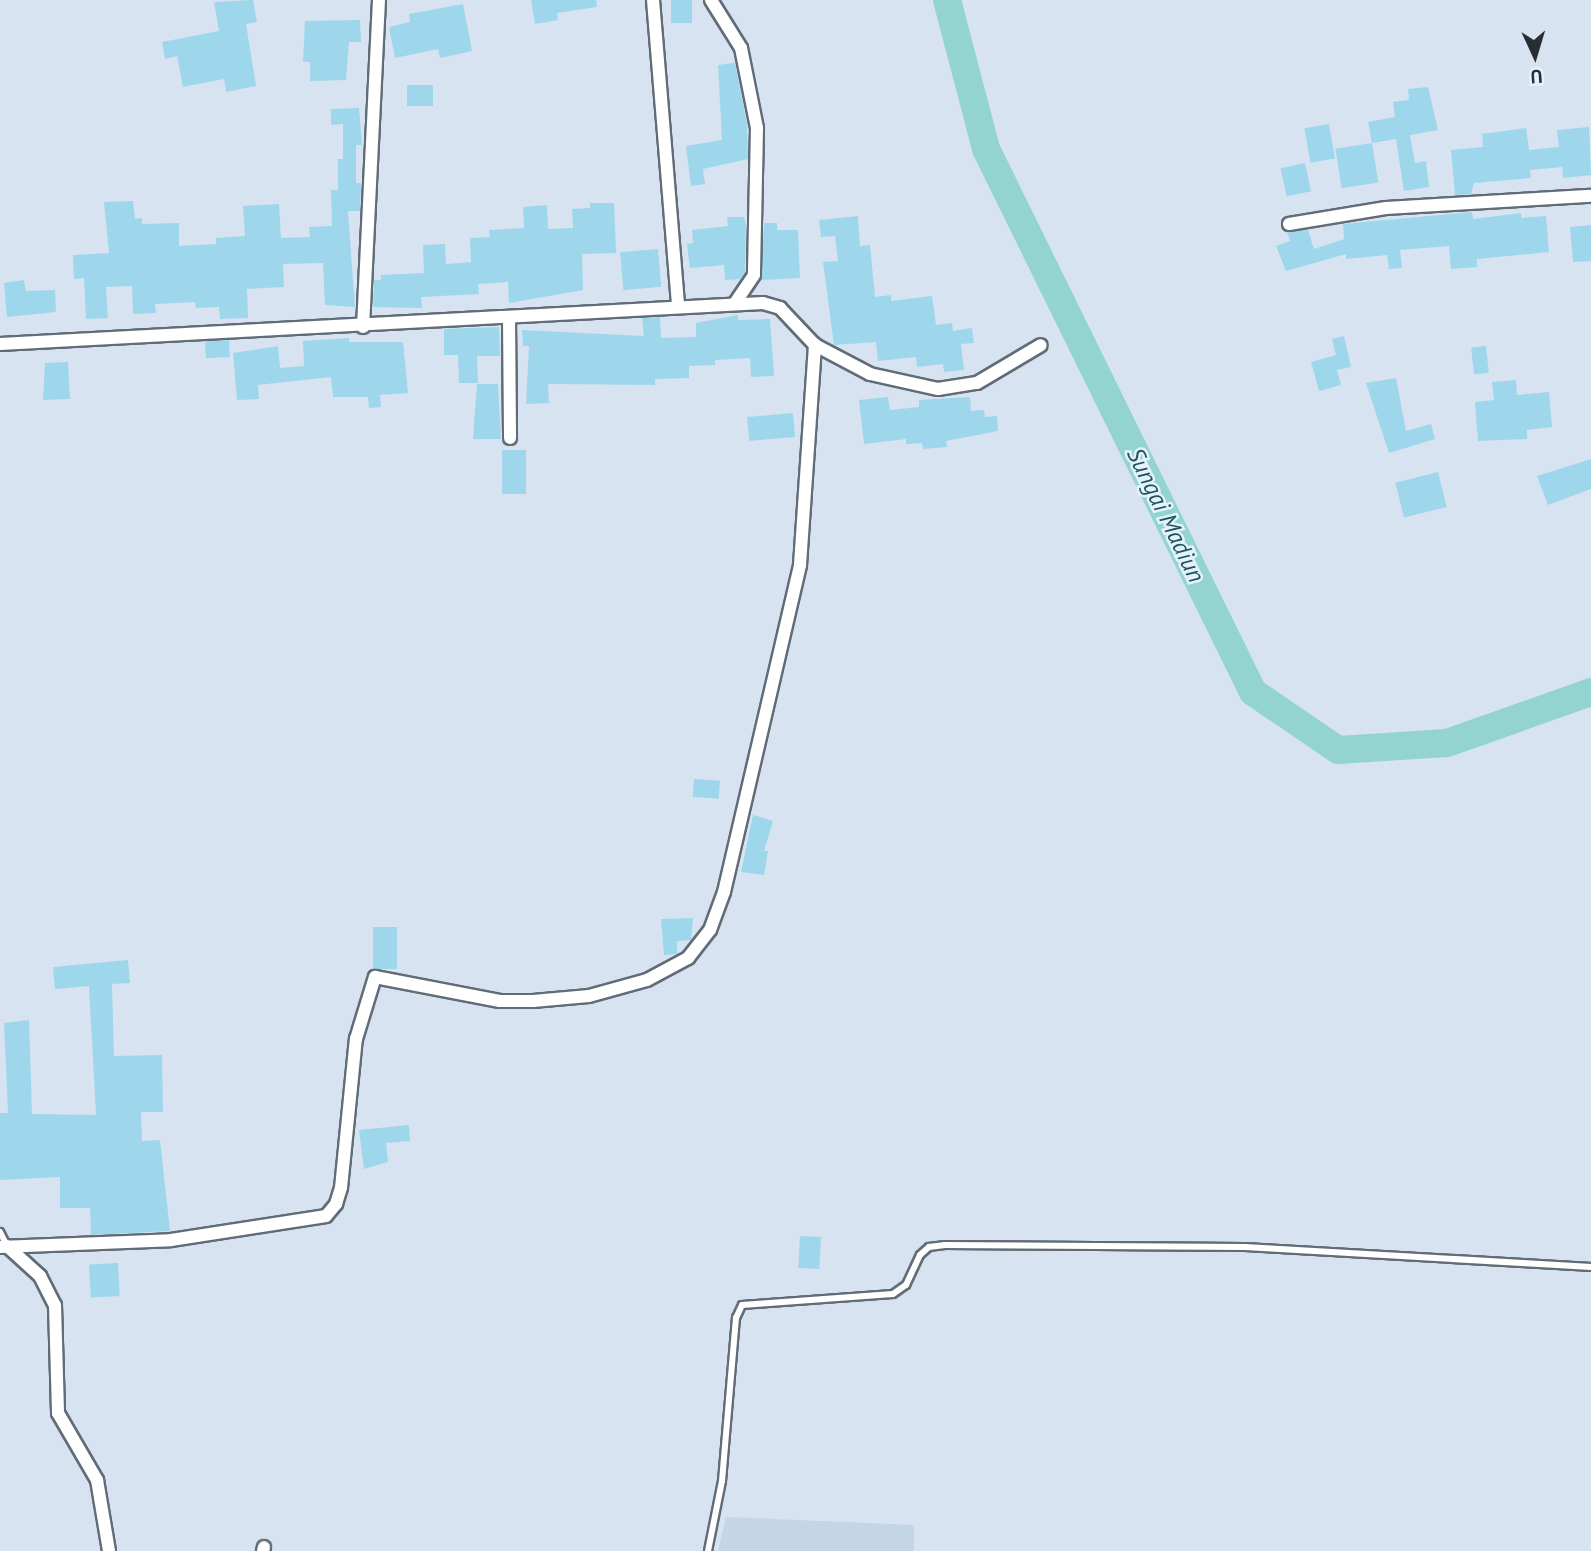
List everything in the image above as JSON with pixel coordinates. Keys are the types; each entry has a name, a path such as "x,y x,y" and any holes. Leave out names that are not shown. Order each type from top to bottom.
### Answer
{"street":[{"path":"363,327 379,2 394,0"},
{"path":"653,0 678,307"},
{"path":"711,0 741,48 757,128 754,275 735,303"},
{"path":"1289,224 1386,208 1591,196"},
{"path":"0,344 509,320 735,303 780,308 815,345 870,374 938,390 977,383 1041,345"},
{"path":"509,320 510,438"},
{"path":"3,1247 171,1240 326,1216 336,1205 341,1188 356,1040 375,977 500,1001 533,1001 589,996 647,980 688,958 710,930 724,892 800,565 815,345"},
{"path":"3,1247 40,1276 55,1305 58,1413 97,1480 109,1551"}],"lane":[{"path":"0,1232 3,1247"},
{"path":"708,1551 722,1481 736,1318 742,1305 893,1294 906,1285 920,1255 929,1247 945,1245 1245,1247 1591,1267"}],"shaded area":[{"path":"726,1517 914,1525 914,1551 718,1551"}],"building":[{"path":"253,0 257,22 246,24 256,86 226,92 224,79 183,87 177,56 165,59 162,42 219,31 214,2"},
{"path":"531,0 596,0 597,7 557,13 558,20 535,24"},
{"path":"671,0 692,0 692,23 671,23"},
{"path":"463,4 472,51 440,58 438,49 395,58 389,27 410,22 409,14"},
{"path":"360,20 361,42 349,42 346,80 310,81 310,62 303,62 305,21"},
{"path":"735,63 747,124 748,159 703,169 705,184 691,186 686,146 722,140 718,65"},
{"path":"407,85 433,85 433,106 407,106"},
{"path":"1428,87 1438,130 1410,135 1415,163 1426,161 1429,187 1404,191 1396,139 1372,143 1368,122 1395,117 1393,102 1409,100 1408,89"},
{"path":"359,108 362,145 356,145 356,183 361,183 360,211 348,211 355,307 325,305 323,263 283,264 284,287 247,289 248,318 220,319 219,307 196,308 195,302 155,304 156,313 133,314 132,286 106,287 108,318 86,319 84,278 74,279 73,255 109,253 104,202 133,201 135,219 142,218 142,224 179,223 179,246 216,244 216,238 245,236 243,206 279,204 281,238 310,237 309,227 332,226 331,190 338,190 338,159 343,159 343,124 331,125 331,109"},
{"path":"1329,124 1335,158 1310,163 1304,128"},
{"path":"1589,127 1591,175 1563,178 1562,167 1530,170 1531,178 1474,183 1471,194 1455,195 1451,150 1483,147 1482,134 1526,128 1529,150 1559,147 1557,130"},
{"path":"1372,143 1378,183 1342,188 1335,149"},
{"path":"1305,163 1311,191 1287,197 1281,168"},
{"path":"590,203 614,203 616,253 582,254 583,290 509,303 508,282 478,284 479,294 421,297 422,308 373,307 374,280 381,280 381,275 424,273 423,245 445,244 446,264 471,262 470,238 490,237 489,230 524,228 523,207 547,205 548,229 573,228 572,209 590,208"},
{"path":"1472,212 1473,219 1521,213 1521,218 1546,216 1549,252 1477,259 1477,267 1451,269 1449,246 1400,250 1402,268 1389,269 1387,255 1346,259 1346,254 1286,271 1276,246 1290,241 1287,232 1308,230 1314,249 1344,239 1343,224"},
{"path":"858,216 860,246 870,245 875,297 891,295 891,301 932,296 936,325 952,323 953,331 972,328 974,343 961,344 964,370 944,372 943,364 917,367 916,357 878,361 876,342 834,345 823,262 838,261 835,236 821,237 819,220"},
{"path":"727,217 744,217 746,224 745,272 740,279 725,280 724,265 690,268 687,244 693,243 692,230 728,226"},
{"path":"764,223 777,223 777,230 798,230 800,278 761,280"},
{"path":"1591,225 1591,261 1573,262 1570,227"},
{"path":"658,249 661,287 623,290 620,252"},
{"path":"24,280 26,291 55,290 56,312 7,317 4,283"},
{"path":"738,315 738,320 770,319 774,376 751,377 750,358 715,360 715,365 689,366 689,378 655,379 655,385 548,384 549,403 526,404 529,346 523,346 522,330 644,336 642,318 660,317 661,338 696,337 696,323"},
{"path":"499,327 500,356 477,356 478,383 459,383 458,355 444,355 444,329"},
{"path":"1344,336 1351,367 1337,370 1341,385 1319,391 1311,362 1336,355 1332,339"},
{"path":"349,338 349,342 403,342 408,393 380,395 381,407 369,408 368,397 333,397 331,377 258,385 259,399 237,400 233,353 278,346 280,368 304,366 303,341"},
{"path":"229,340 230,357 206,358 205,341"},
{"path":"1486,346 1489,373 1474,374 1471,348"},
{"path":"68,362 70,399 43,400 45,363"},
{"path":"1396,378 1406,431 1431,424 1435,439 1389,453 1366,383"},
{"path":"1516,380 1517,395 1549,392 1552,427 1527,430 1527,439 1478,441 1475,402 1494,400 1492,382"},
{"path":"477,384 498,384 501,439 473,439"},
{"path":"888,397 890,410 919,407 919,400 970,397 971,411 984,410 985,417 997,416 998,431 946,441 947,447 923,449 922,443 906,444 906,439 864,444 859,400"},
{"path":"793,413 795,437 749,441 747,417"},
{"path":"502,450 526,450 526,494 502,494"},
{"path":"1591,459 1591,489 1548,505 1537,476"},
{"path":"1438,472 1447,507 1404,518 1395,483"},
{"path":"694,779 720,781 719,799 693,797"},
{"path":"753,815 773,821 764,851 768,851 764,875 741,872"},
{"path":"693,918 691,940 677,941 677,954 664,955 661,919"},
{"path":"373,927 397,927 397,969 373,969"},
{"path":"128,960 130,983 112,984 114,1056 162,1055 163,1112 141,1112 142,1141 160,1140 170,1231 91,1235 90,1208 60,1208 60,1177 0,1180 0,1113 8,1113 4,1023 29,1020 32,1114 96,1115 89,986 55,989 53,967"},
{"path":"409,1125 410,1141 386,1143 388,1162 364,1169 359,1130"},
{"path":"800,1236 821,1237 819,1269 798,1268"},
{"path":"118,1263 120,1296 91,1297 89,1265"}],"waterway":[{"name":"Sungai Madiun","path":"947,0 986,149 1253,692 1338,750 1447,743 1591,692"}]}
